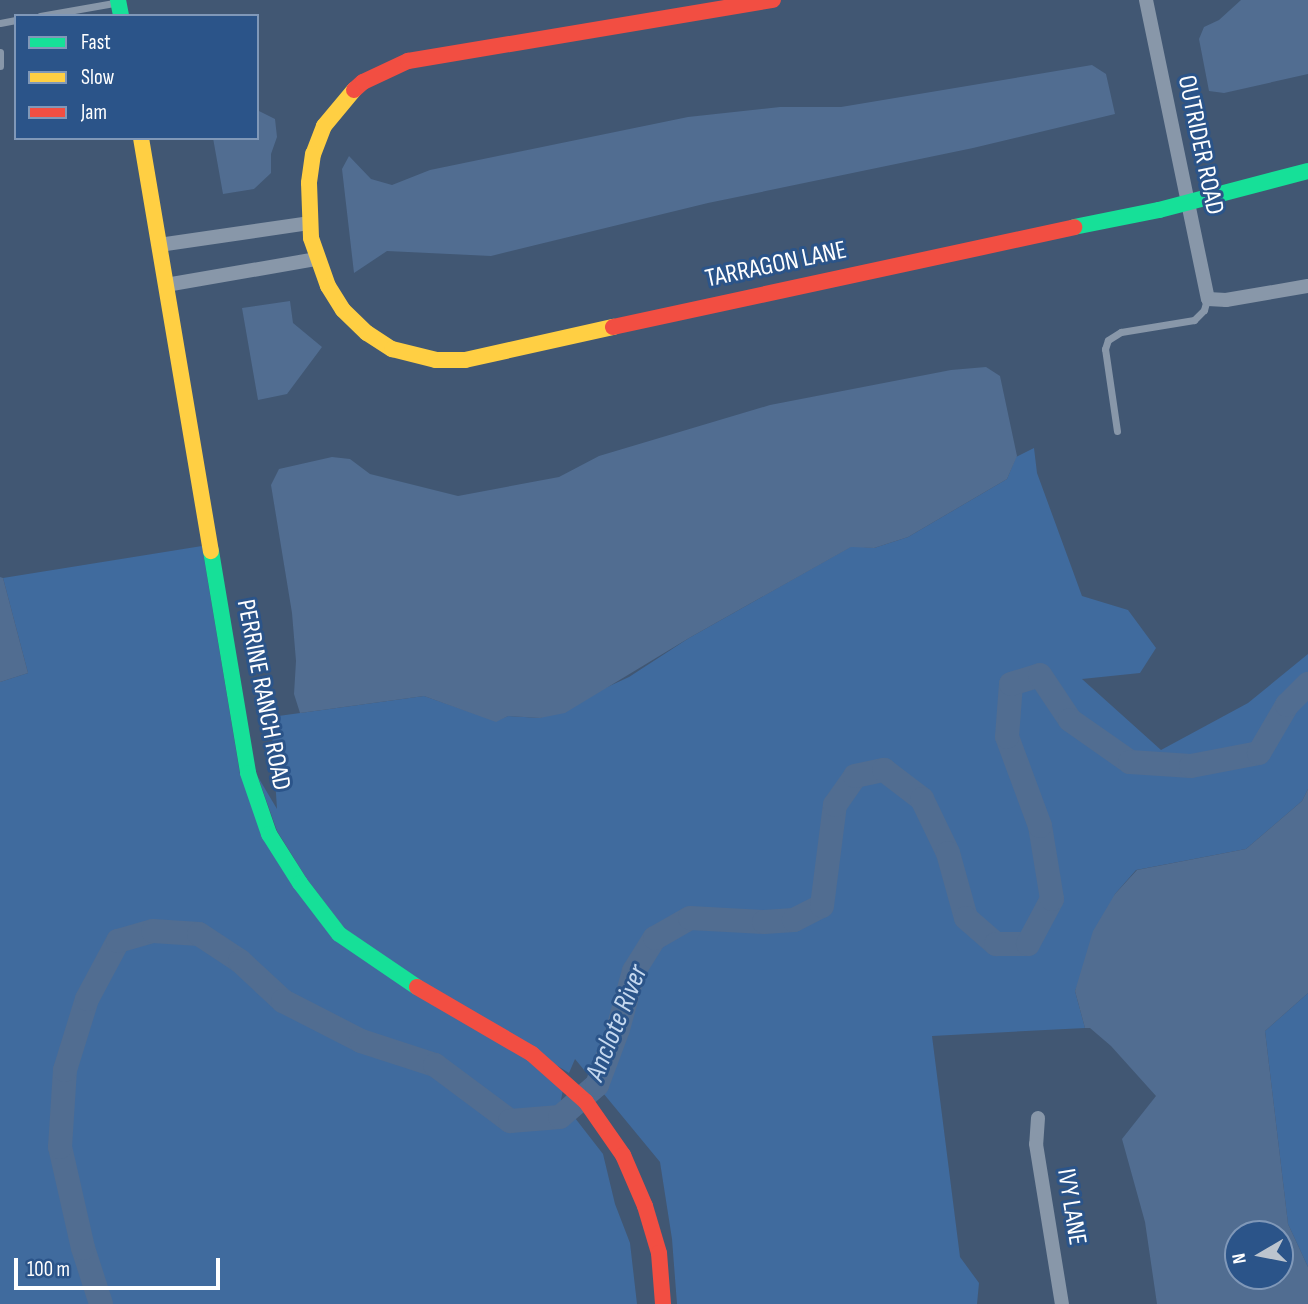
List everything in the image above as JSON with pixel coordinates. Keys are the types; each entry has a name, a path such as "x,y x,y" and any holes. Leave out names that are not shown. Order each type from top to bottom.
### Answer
{"street":[{"name":"TARRAGON LANE","path":"773,0 469,49 388,67 351,91 324,126 310,168 311,231 317,259 343,310 374,338 407,354 436,360 465,360 1186,202 1308,171"},
{"name":"OUTRIDER ROAD","path":"1146,0 1208,299"},
{"name":"PERRINE RANCH ROAD","path":"141,140 248,773 269,834 300,883 339,934 401,977 532,1054 560,1075 608,1131 623,1155 645,1206 659,1253 663,1304"},
{"path":"159,245 311,231"},
{"path":"166,285 317,259"},
{"path":"1208,299 1226,300 1308,286"},
{"name":"IVY LANE","path":"1038,1118 1036,1144 1062,1304"}],"lane":[{"path":"56,14 119,6"},
{"path":"0,52 0,66"},
{"path":"1117,431 1105,349 1108,340 1121,332 1194,320 1204,310 1208,299"}],"shaded area":[{"path":"1241,0 1308,0 1308,74 1224,93 1209,91 1199,39 1204,27 1219,20"},
{"path":"1092,65 1106,74 1115,114 973,148 708,203 491,256 387,251 354,273 342,169 349,156 371,179 392,185 430,170 688,117 780,107 841,107"},
{"path":"259,111 275,119 277,137 271,154 271,173 254,189 223,194 213,140 259,140"},
{"path":"290,301 293,323 322,347 287,394 258,400 242,308"},
{"path":"986,367 1000,376 1017,456 1007,479 908,537 874,548 851,547 689,638 565,713 540,718 508,716 496,722 424,696 300,713 294,694 296,661 292,613 271,485 279,469 332,457 350,459 370,474 458,496 559,477 599,456 770,405 951,370"},
{"path":"1034,448 1037,473 1082,596 1128,610 1156,648 1140,673 1082,679 1161,750 1248,703 1308,654 1308,789 1302,801 1246,849 1136,870 1115,894 1075,991 1085,1028 932,1036 960,1257 979,1283 977,1304 677,1304 672,1239 660,1162 575,1059 569,1073 406,972 345,929 307,879 277,831 258,777 277,809 271,717 424,696 496,721 508,716 540,718 629,677 689,638 852,546 874,548 908,537 1007,479 1016,457"},
{"path":"202,546 240,774 332,938 527,1059 563,1090 561,1100 603,1154 615,1204 630,1243 637,1304 0,1304 0,682 28,673 3,578"},
{"path":"0,577 3,578 28,673 0,682"},
{"path":"1308,789 1308,993 1265,1031 1288,1220 1224,1220 1224,1290 1294,1290 1294,1237 1308,1267 1308,1304 1157,1304 1145,1222 1122,1139 1156,1096 1111,1046 1090,1028 1085,1028 1075,991 1093,931 1115,894 1137,870 1246,849 1302,801"},
{"path":"1308,993 1308,1267 1294,1237 1294,1220 1288,1220 1265,1031"}],"waterway":[{"name":"Anclote River","path":"101,1304 83,1248 60,1147 65,1070 87,999 118,941 153,931 199,934 240,961 283,1001 361,1041 435,1065 510,1121 560,1117 597,1085 618,1029 634,971 655,938 690,918 764,922 794,920 822,906 835,805 855,776 884,770 922,799 948,853 966,918 996,944 1028,944 1052,899 1040,826 1007,737 1011,684 1040,675 1070,720 1130,762 1191,766 1259,753 1287,705 1308,684"}],"traffic: fast":[{"path":"118,0 121,14"},
{"path":"1074,227 1159,210 1308,171"},
{"path":"211,551 248,773 269,834 300,883 339,934 417,987"}],"traffic: slow":[{"path":"354,90 324,126 313,154 309,183 311,238 328,286 343,310 367,333 392,349 436,360 465,360 613,327"},
{"path":"141,140 211,551"}],"traffic: jam":[{"path":"354,90 363,82 408,61 773,0"},
{"path":"613,327 1074,227"},
{"path":"417,987 532,1054 586,1102 623,1155 645,1206 659,1253 663,1304"}]}
